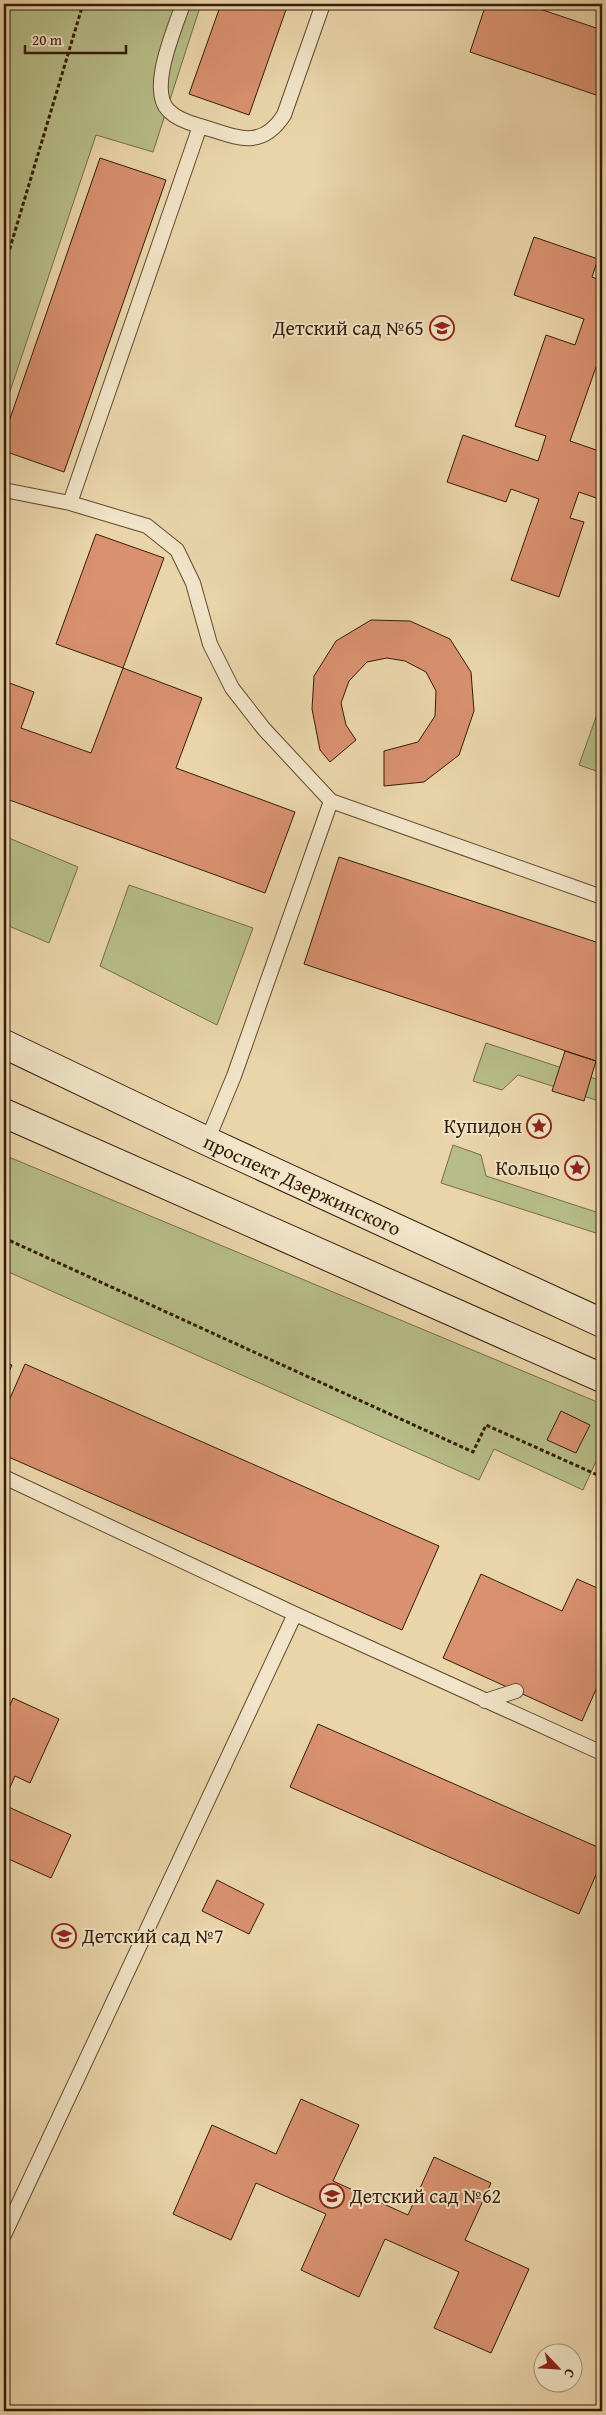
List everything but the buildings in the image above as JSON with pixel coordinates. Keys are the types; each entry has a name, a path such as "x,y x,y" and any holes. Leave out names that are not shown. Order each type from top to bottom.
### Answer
{"street":[{"name":"проспект Дзержинского","path":"4,1044 207,1141 602,1323"},
{"path":"4,1113 602,1378"}],"lane":[{"path":"183,4 161,76 160,94 168,110 182,120 241,138 259,138 275,130 284,115 323,4"},
{"path":"70,503 200,126"},
{"path":"4,490 70,503 147,526 176,550 193,582 210,644 232,688 264,730 331,802 602,897"},
{"path":"207,1141 234,1076 331,802"},
{"path":"4,1477 295,1614 602,1753"},
{"path":"4,2235 295,1614"},
{"path":"485,1701 516,1691"}],"path":[{"path":"4,268 83,4"},
{"path":"4,1238 473,1452 486,1425 602,1477"}],"green space":[{"path":"4,4 201,4 153,152 96,135 4,409"},
{"path":"602,700 602,773 579,765"},
{"path":"4,836 78,867 49,943 4,924"},
{"path":"129,885 253,928 217,1025 100,966"},
{"path":"486,1043 602,1081 602,1102 518,1075 502,1090 473,1081"},
{"path":"453,1145 481,1155 486,1176 596,1212 602,1206 602,1235 441,1183"},
{"path":"4,1155 602,1404 602,1448 583,1490 494,1449 479,1480 4,1270"}],"place":[{"name":"Детский сад №65","path":"442,328"},
{"name":"Купидон","path":"539,1126"},
{"name":"Кольцо","path":"577,1168"},
{"name":"Детский сад №7","path":"64,1936"},
{"name":"Детский сад №62","path":"332,2196"}]}
